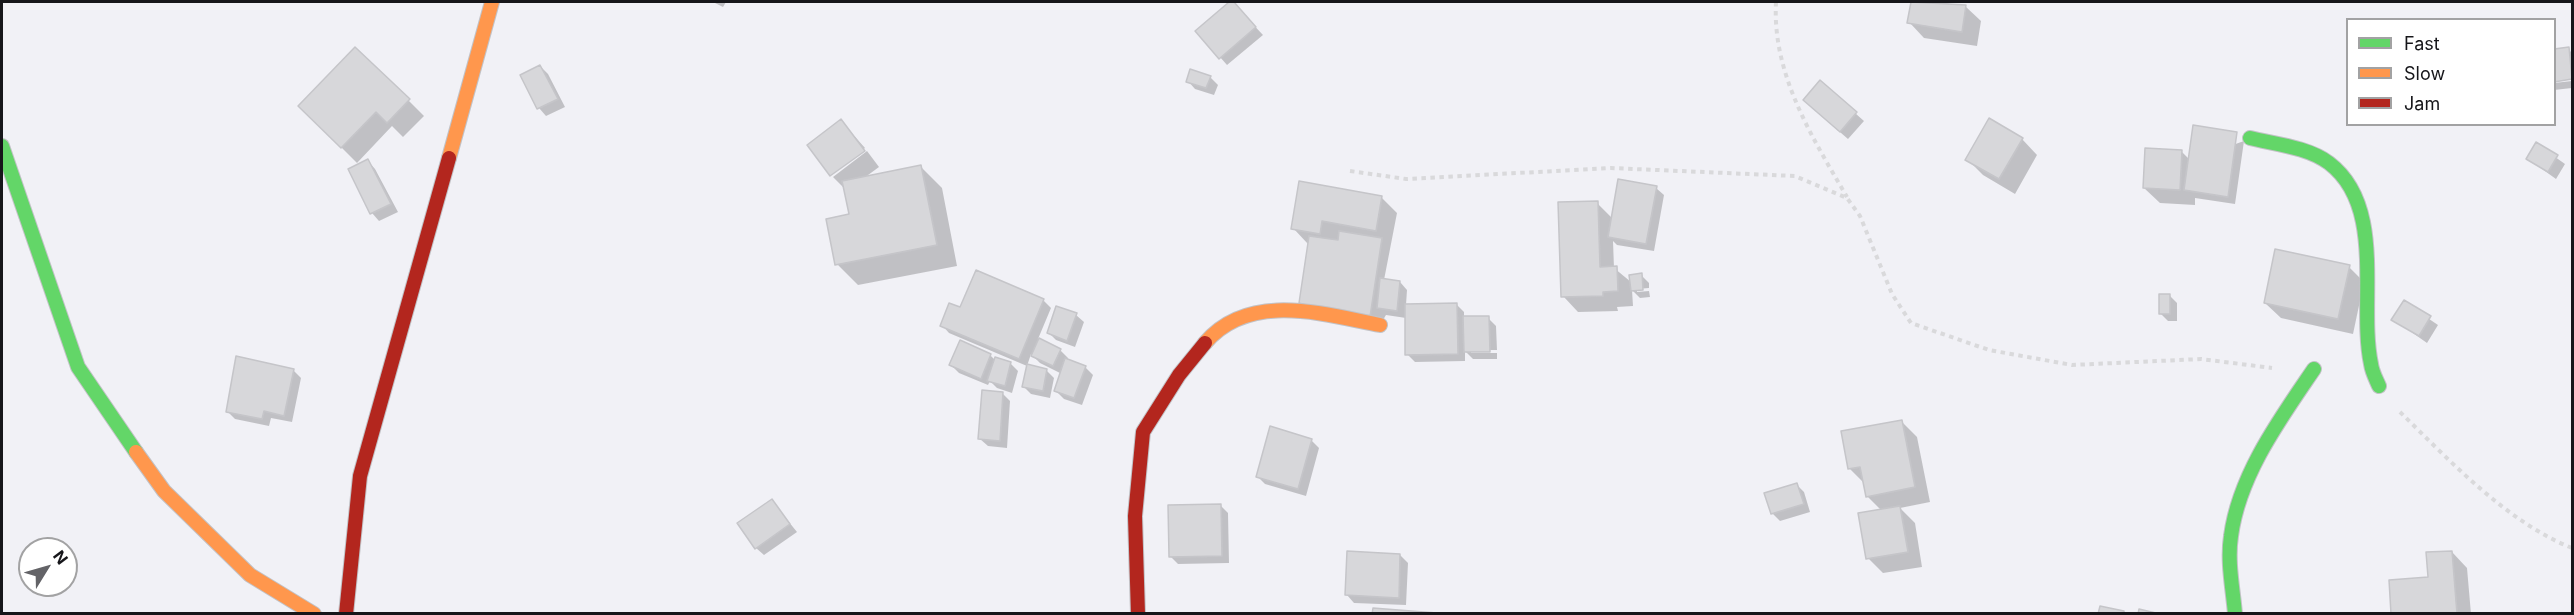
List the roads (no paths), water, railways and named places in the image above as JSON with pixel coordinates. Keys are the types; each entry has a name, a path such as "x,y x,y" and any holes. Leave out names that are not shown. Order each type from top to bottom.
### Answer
{"street":[{"path":"346,614 360,476 492,2"},
{"path":"2250,138 2328,163 2350,186 2361,218 2367,252 2371,365 2379,386"},
{"path":"2,146 78,367 107,412 164,491 250,574 314,614"},
{"path":"1138,614 1134,516 1143,432 1179,375 1209,339 1229,322 1269,310 1311,311 1380,325"},
{"path":"2235,614 2231,536 2239,504 2287,409 2314,369"}]}
